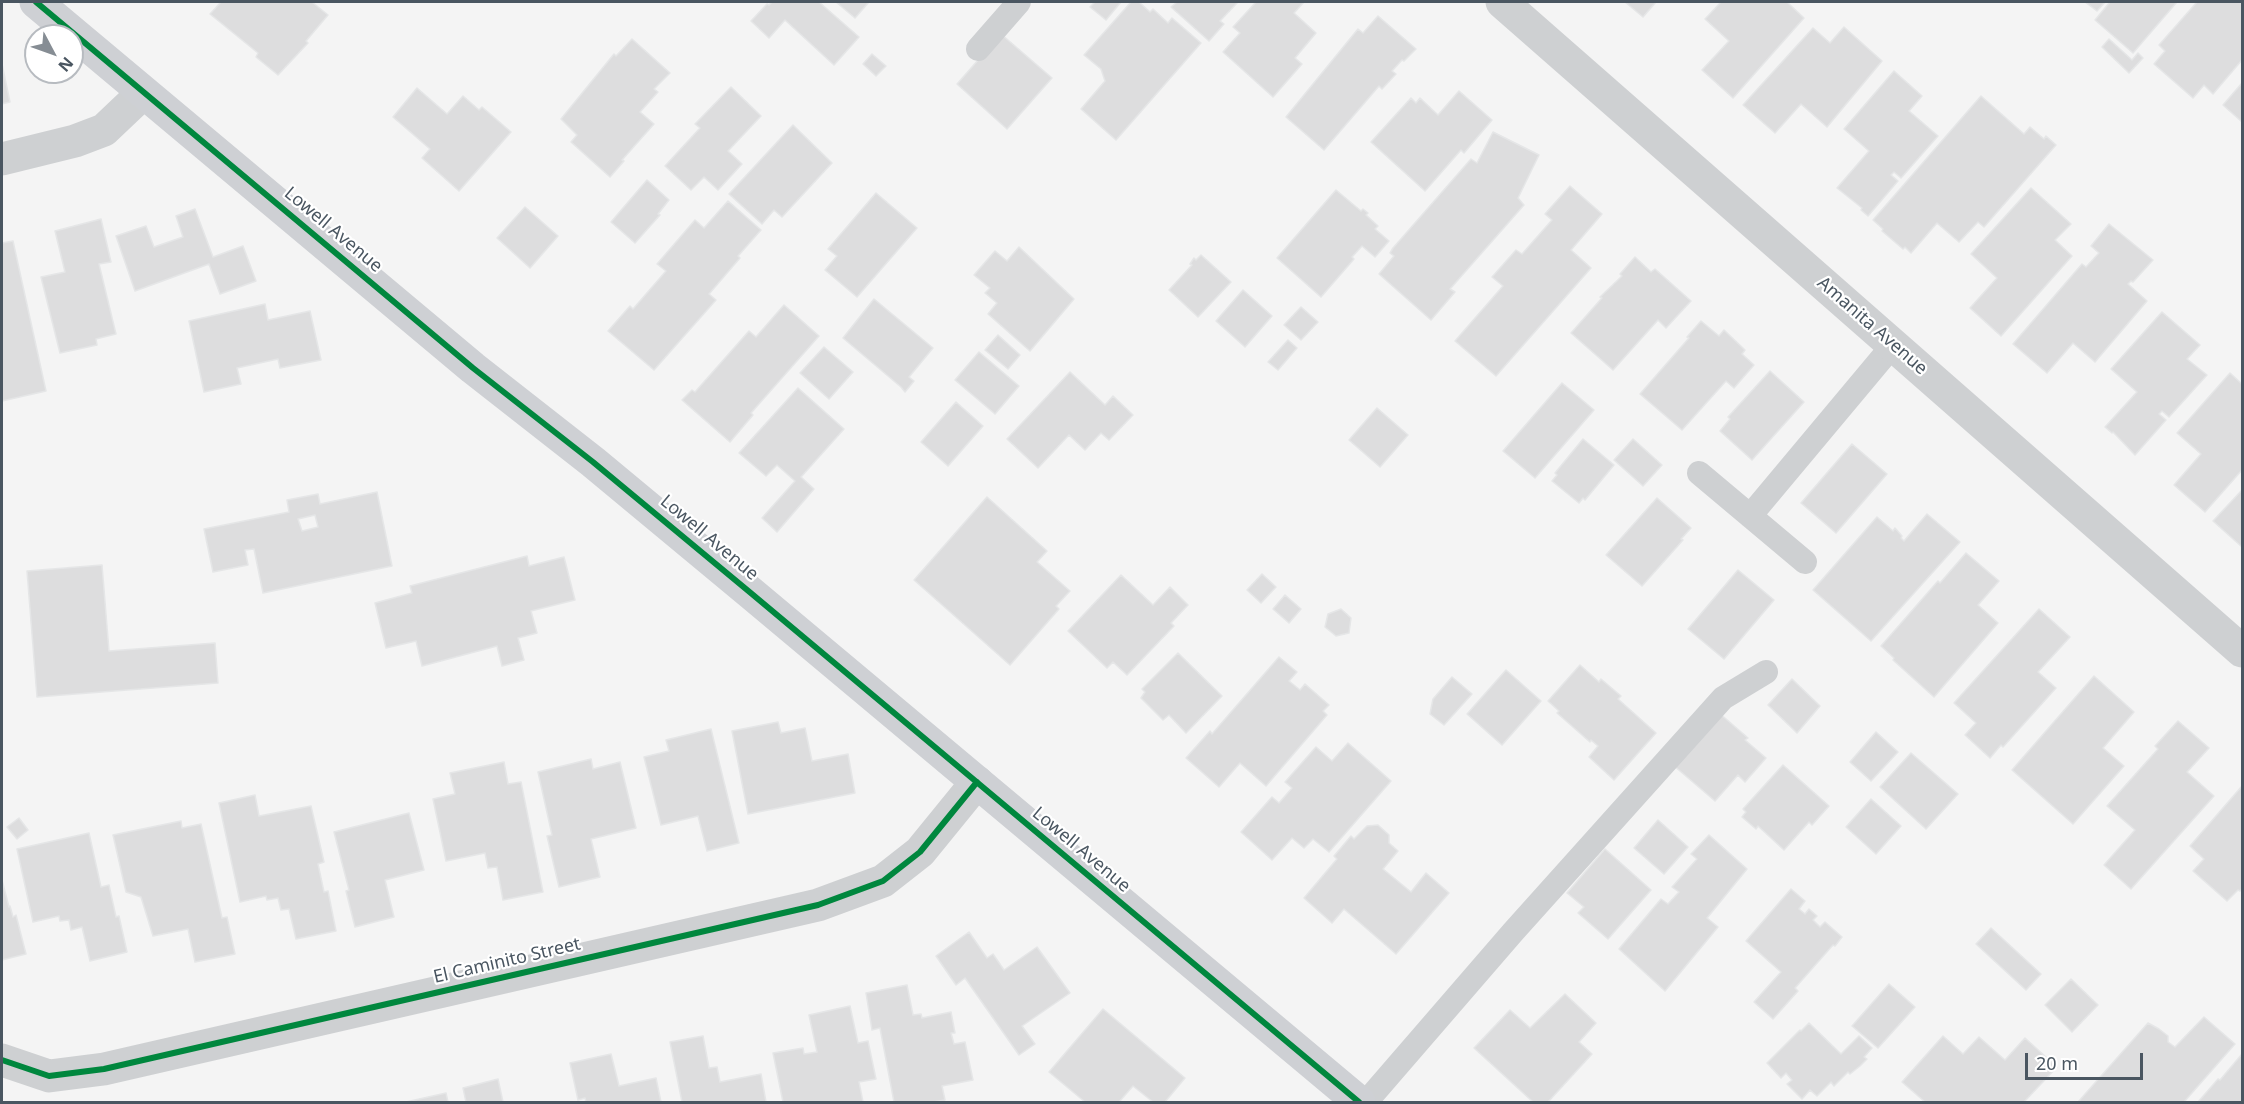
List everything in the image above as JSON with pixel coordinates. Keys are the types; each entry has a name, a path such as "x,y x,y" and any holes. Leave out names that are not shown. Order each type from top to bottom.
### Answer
{"street":[{"name":"Lowell Avenue","path":"36,2 473,369 611,477 1359,1102"},
{"name":"Amanita Avenue","path":"1502,2 2242,651"},
{"path":"2,159 75,141 104,130 143,93"},
{"name":"El Caminito Street","path":"2,1060 49,1076 104,1069 818,905 883,881 920,852 977,782"}],"lane":[{"path":"978,49 1019,2"},
{"path":"1750,516 1893,345"},
{"path":"1699,473 1805,562"},
{"path":"1366,1102 1513,932 1723,698 1766,672"}],"building":[{"path":"221,2 312,2 328,15 306,41 308,43 278,75 256,57 258,53 210,14"},
{"path":"772,2 819,2 859,37 834,65 785,20 769,38 751,21 767,4"},
{"path":"836,2 869,2 855,18"},
{"path":"1095,2 1121,2 1106,20 1090,7"},
{"path":"1131,2 1139,2 1150,12 1153,9 1168,23 1172,18 1201,43 1116,140 1081,109 1105,81 1101,69 1084,55"},
{"path":"1177,2 1238,2 1220,21 1224,24 1209,41 1171,7"},
{"path":"1256,2 1304,2 1294,13 1316,33 1295,58 1302,64 1273,97 1223,52 1240,33 1233,27"},
{"path":"1625,2 1656,2 1643,17"},
{"path":"1721,2 1787,2 1804,18 1733,98 1702,70 1729,41 1705,19"},
{"path":"2085,2 2105,2 2097,11"},
{"path":"2110,2 2177,2 2133,53 2095,20"},
{"path":"2197,2 2242,2 2242,60 2213,94 2204,85 2193,98 2154,64 2165,51 2159,45"},
{"path":"1378,16 1416,49 1404,61 1402,60 1392,71 1396,74 1382,89 1379,86 1324,150 1286,117 1358,29 1363,33"},
{"path":"1844,27 1882,61 1827,127 1801,104 1775,133 1743,105 1813,28 1830,43"},
{"path":"1001,34 1052,78 1007,129 957,84"},
{"path":"632,39 670,73 654,89 658,92 640,112 654,124 610,177 571,142 577,135 561,119 614,54 616,56"},
{"path":"2109,39 2132,60 2138,53 2143,58 2129,73 2102,47"},
{"path":"872,54 886,66 876,76 863,64"},
{"path":"2,64 10,102 2,104"},
{"path":"1894,71 1922,96 1909,111 1938,136 1901,178 1894,172 1891,175 1898,181 1868,216 1861,210 1862,208 1837,188 1869,151 1844,129"},
{"path":"2242,83 2242,122 2223,105"},
{"path":"731,87 761,116 728,151 742,164 718,190 704,177 691,190 665,166 700,128 695,124"},
{"path":"417,88 447,114 463,96 479,110 482,107 511,132 459,191 422,158 430,149 393,117"},
{"path":"1459,91 1492,120 1464,153 1461,150 1425,191 1371,142 1411,98 1416,103 1420,98 1438,115"},
{"path":"1981,96 2024,134 2030,127 2044,139 2046,136 2056,145 1984,227 1978,222 1959,242 1937,223 1911,253 1882,231 1883,229 1873,220"},
{"path":"793,125 832,163 782,217 774,210 762,224 729,194"},
{"path":"1493,132 1539,155 1518,198 1524,205 1450,289 1455,292 1431,320 1379,274 1394,256 1390,253 1393,248 1471,159 1477,163"},
{"path":"647,180 669,200 658,214 660,215 635,243 611,222"},
{"path":"1570,186 1602,214 1571,250 1591,268 1496,376 1455,341 1503,286 1492,277 1516,250 1522,254 1552,220 1545,214"},
{"path":"2031,188 2071,224 2055,240 2072,256 2001,336 1970,308 1997,278 1971,254"},
{"path":"1336,190 1361,211 1363,209 1368,213 1366,215 1378,226 1375,229 1389,241 1375,257 1362,246 1352,257 1354,259 1321,297 1277,258"},
{"path":"876,193 917,228 857,297 825,270 837,256 828,249"},
{"path":"728,201 761,230 709,294 716,300 654,370 608,331 630,306 633,309 666,271 657,264 695,220 704,228"},
{"path":"525,207 558,236 530,268 497,238"},
{"path":"195,209 213,257 243,246 256,281 220,294 209,264 135,291 116,236 146,226 154,247 183,237 176,216"},
{"path":"101,219 111,262 99,264 116,334 96,339 97,345 60,353 41,277 65,272 55,231"},
{"path":"2109,224 2153,260 2133,282 2128,284 2147,301 2095,362 2073,343 2047,373 2013,344 2082,264 2086,267 2099,253 2091,246"},
{"path":"13,241 46,391 2,401 2,243"},
{"path":"1019,247 1074,299 1030,351 988,314 997,303 985,293 990,288 974,275 995,251 1007,261"},
{"path":"1201,255 1231,282 1198,317 1169,290 1192,265 1190,264 1194,258 1196,260"},
{"path":"1635,257 1651,272 1655,269 1691,301 1666,328 1658,320 1613,370 1571,333 1602,298 1600,297 1622,276 1620,274"},
{"path":"1243,290 1272,316 1245,347 1216,321"},
{"path":"874,299 933,348 909,377 914,381 905,392 843,338"},
{"path":"265,304 268,320 310,311 321,360 280,368 278,359 237,368 241,384 204,392 189,321"},
{"path":"784,305 819,336 751,413 753,415 730,442 682,400 692,390 695,392 749,331 756,337"},
{"path":"1301,307 1318,322 1301,340 1284,325"},
{"path":"2162,312 2200,345 2187,359 2207,375 2169,417 2162,411 2159,414 2166,420 2135,455 2113,432 2105,427 2137,392 2111,369"},
{"path":"1701,321 1719,336 1724,330 1745,350 1742,354 1754,365 1734,388 1726,381 1682,430 1640,394"},
{"path":"998,335 1020,355 1008,369 985,350"},
{"path":"1288,340 1297,348 1278,370 1268,362"},
{"path":"824,347 853,372 829,399 800,373"},
{"path":"979,352 1019,386 995,414 955,380"},
{"path":"1770,371 1804,402 1752,460 1720,431 1730,419 1728,417"},
{"path":"1070,372 1105,405 1113,396 1133,415 1109,440 1101,433 1085,450 1069,435 1038,468 1007,439"},
{"path":"2230,373 2242,384 2242,470 2205,512 2174,485 2201,454 2177,433"},
{"path":"1562,383 1594,410 1535,478 1503,451"},
{"path":"798,388 844,429 801,477 814,489 777,532 762,518 795,481 777,465 766,476 739,453"},
{"path":"956,402 983,426 948,466 921,442"},
{"path":"1377,408 1408,435 1380,467 1349,440"},
{"path":"1583,439 1614,465 1585,500 1583,498 1579,503 1552,481 1557,475 1555,473"},
{"path":"1633,439 1662,465 1643,486 1614,460"},
{"path":"1852,444 1887,474 1836,533 1801,503"},
{"path":"2242,490 2242,547 2213,521"},
{"path":"377,492 392,566 263,593 254,549 245,550 248,565 213,572 204,529 289,512 287,500 318,494 320,504","holes":["315,515 318,527 302,531 298,519"]},
{"path":"987,497 1047,551 1037,562 1070,591 1056,606 1059,609 1010,665 914,580"},
{"path":"1657,498 1691,528 1642,586 1606,555"},
{"path":"1927,514 1960,542 1871,641 1813,590 1877,517 1893,531 1895,528 1904,541"},
{"path":"1966,553 1999,581 1978,605 1998,623 1934,697 1881,646"},
{"path":"527,556 529,566 564,557 575,600 531,611 537,633 518,638 524,660 502,666 497,646 422,666 416,641 386,648 375,603 412,593 410,586"},
{"path":"102,565 109,651 215,643 218,683 37,697 27,571"},
{"path":"1738,570 1774,600 1724,659 1688,629"},
{"path":"1262,574 1276,587 1261,603 1247,590"},
{"path":"1121,575 1153,605 1170,587 1188,605 1171,623 1174,626 1127,675 1113,662 1107,668 1068,631"},
{"path":"1285,595 1301,609 1289,623 1273,609"},
{"path":"1341,609 1351,618 1349,633 1336,636 1325,627 1328,614"},
{"path":"2039,609 2070,637 2038,672 2056,688 2003,747 2001,745 1990,758 1965,735 1976,723 1954,703"},
{"path":"1178,653 1222,696 1186,733 1169,715 1163,720 1141,698 1145,692 1142,689"},
{"path":"1279,657 1297,672 1289,681 1300,690 1305,684 1329,705 1323,711 1327,715 1266,786 1240,763 1219,787 1186,758 1210,731 1212,734"},
{"path":"1580,665 1599,682 1601,679 1621,696 1618,699 1656,733 1614,780 1589,757 1598,746 1591,740 1590,742 1557,713 1559,711 1548,701"},
{"path":"1506,670 1541,701 1502,745 1467,714"},
{"path":"2094,676 2134,712 2103,748 2124,766 2073,824 2012,770"},
{"path":"1452,677 1472,694 1444,725 1430,714 1433,699"},
{"path":"1792,679 1820,706 1797,733 1768,705"},
{"path":"1718,712 1748,738 1745,740 1766,758 1745,782 1738,775 1715,801 1673,765"},
{"path":"2178,721 2209,748 2187,772 2214,796 2131,889 2104,865 2135,830 2107,806 2158,749 2155,746"},
{"path":"778,722 781,733 805,728 812,761 848,754 855,793 748,814 732,731"},
{"path":"711,729 739,843 707,851 698,816 661,825 644,757 669,751 666,740"},
{"path":"1876,732 1898,752 1871,781 1850,762"},
{"path":"1348,743 1391,781 1329,852 1313,839 1304,848 1292,838 1272,860 1241,832 1272,797 1279,803 1292,788 1285,782 1316,747 1332,761"},
{"path":"1911,753 1958,794 1926,829 1880,787"},
{"path":"591,759 593,769 620,762 636,828 591,839 600,877 559,887 547,836 552,835 538,772"},
{"path":"504,762 508,784 521,782 543,892 503,900 497,867 488,868 485,853 446,861 433,799 455,794 450,773"},
{"path":"1783,765 1829,806 1812,825 1809,822 1784,850 1758,826 1756,829 1742,817 1746,812 1743,809"},
{"path":"2242,786 2242,889 2227,901 2193,871 2204,859 2190,846"},
{"path":"255,795 259,816 311,806 324,862 318,864 324,892 328,891 336,931 296,939 289,909 281,910 278,898 267,900 266,896 240,902 219,803"},
{"path":"1871,799 1901,826 1876,854 1846,827"},
{"path":"409,813 424,870 385,880 394,917 355,927 346,891 349,890 334,832"},
{"path":"19,818 28,830 17,839 7,827"},
{"path":"1658,820 1688,847 1664,874 1634,848"},
{"path":"181,821 182,828 201,824 222,918 227,917 235,954 195,962 188,929 153,936 141,897 126,892 113,835"},
{"path":"1378,825 1389,835 1389,843 1398,851 1383,869 1411,892 1426,873 1449,893 1396,954 1344,909 1332,923 1304,898 1337,859 1334,856 1351,836 1354,839 1367,826"},
{"path":"89,833 101,887 109,885 127,952 90,961 82,927 71,930 69,920 60,921 59,916 33,922 17,849"},
{"path":"1709,835 1747,869 1707,918 1718,927 1665,991 1619,949 1661,899 1668,904 1679,892 1672,887 1697,859 1691,854"},
{"path":"1605,849 1651,890 1608,939 1578,913 1584,907 1567,893"},
{"path":"2,880 13,917 16,915 26,954 2,960"},
{"path":"1791,889 1805,901 1799,909 1805,914 1809,909 1817,916 1813,920 1820,927 1825,922 1842,937 1795,988 1798,991 1773,1019 1754,1002 1781,972 1746,941"},
{"path":"1991,928 2041,974 2026,990 1976,944"},
{"path":"969,932 987,958 993,954 1004,970 1037,947 1070,993 1022,1026 1035,1044 1019,1055 965,978 956,985 936,956"},
{"path":"2071,979 2098,1005 2072,1032 2045,1005"},
{"path":"1889,984 1915,1007 1878,1048 1852,1026"},
{"path":"907,985 913,1015 921,1014 922,1018 951,1012 955,1033 951,1033 954,1044 965,1042 973,1080 942,1086 945,1100 894,1102 880,1028 872,1030 866,993"},
{"path":"1565,994 1596,1023 1579,1042 1592,1054 1548,1102 1533,1102 1474,1048 1510,1010 1530,1028"},
{"path":"850,1006 858,1043 868,1041 876,1079 859,1082 863,1102 783,1102 773,1053 803,1048 804,1054 817,1052 809,1015"},
{"path":"1103,1009 1185,1078 1165,1102 1153,1102 1133,1086 1119,1102 1085,1102 1049,1072"},
{"path":"2204,1017 2235,1044 2184,1102 2078,1102 2148,1023 2168,1036 2168,1042 2175,1047"},
{"path":"1809,1023 1841,1054 1859,1036 1872,1048 1864,1057 1867,1059 1860,1066 1850,1074 1848,1072 1834,1086 1831,1082 1817,1096 1810,1090 1802,1099 1787,1084 1792,1080 1786,1073 1781,1078 1767,1063"},
{"path":"703,1036 709,1068 717,1067 720,1082 761,1074 766,1102 682,1102 670,1042"},
{"path":"1943,1036 1963,1054 1979,1037 2005,1060 2025,1038 2057,1067 2024,1102 1925,1102 1902,1082"},
{"path":"611,1054 619,1086 656,1078 661,1102 586,1102 585,1098 578,1100 570,1063"},
{"path":"2242,1054 2242,1102 2198,1102 2218,1079 2220,1080"},
{"path":"498,1079 503,1102 466,1102 463,1088"},
{"path":"446,1093 448,1102 406,1102"}],"cycle path":[{"path":"36,2 473,368 593,462 752,594 1359,1102"},
{"path":"2,1060 49,1076 104,1069 818,905 883,881 920,852 977,782"}]}
